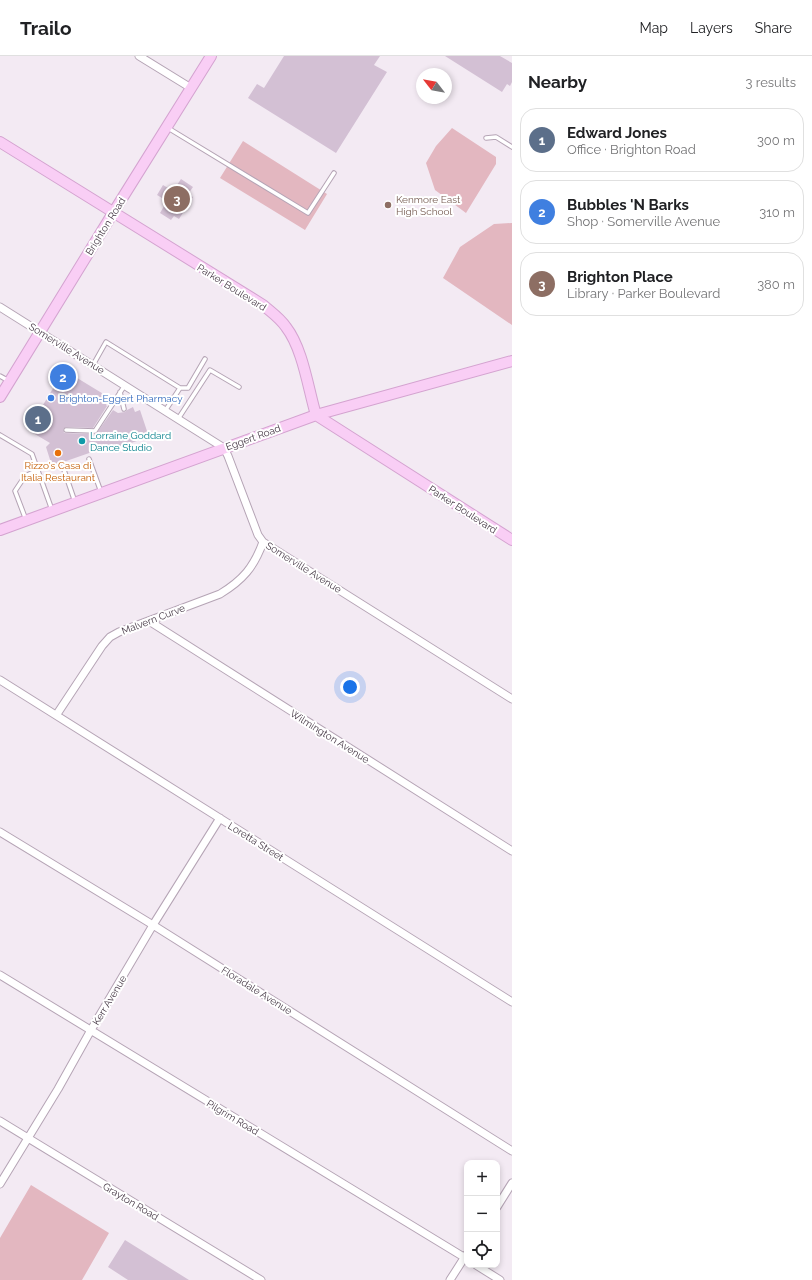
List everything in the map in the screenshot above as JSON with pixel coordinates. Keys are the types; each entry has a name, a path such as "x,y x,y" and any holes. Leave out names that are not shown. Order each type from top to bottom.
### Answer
{"street":[{"path":"139,56 191,88"},
{"name":"Brighton Road","path":"1,395 211,56"},
{"name":"Parker Boulevard","path":"0,142 264,305 276,315 286,327 294,341 301,359 316,415 512,540"},
{"name":"Somerville Avenue","path":"0,307 224,448 258,535 263,542 512,699"},
{"name":"Eggert Road","path":"0,530 316,415 512,361"},
{"name":"Malvern Curve","path":"57,714 102,646 110,638 119,632 220,594 232,587 243,578 252,567 263,542"},
{"name":"Wilmington Avenue","path":"149,621 512,851"},
{"name":"Loretta Street","path":"0,680 57,714 512,1002"},
{"name":"Kerr Avenue","path":"0,1184 58,1089 153,925 220,818"},
{"name":"Floradale Avenue","path":"0,832 153,925 512,1151"},
{"name":"Pilgrim Road","path":"0,974 464,1256"},
{"name":"Grayton Road","path":"0,1121 261,1280"},
{"path":"500,1202 512,1183"},
{"path":"450,1280 464,1260"},
{"path":"481,1268 500,1280"}],"lane":[{"path":"167,128 308,213 334,173"},
{"path":"486,138 496,137 512,147"},
{"path":"93,365 106,342 180,388 188,388 206,359"},
{"path":"178,419 210,370 239,387"},
{"path":"0,376 10,381"},
{"path":"66,430 95,431 125,385"},
{"path":"165,411 180,388"},
{"path":"120,392 124,409"},
{"path":"0,435 32,454 52,511"},
{"path":"89,459 101,493"},
{"path":"63,468 75,503"},
{"path":"26,521 16,491 25,476 38,470"}],"shaded area":[{"path":"452,128 496,157 496,164 466,213 435,190 426,163 436,146"},
{"path":"243,141 327,194 305,230 220,178"},
{"path":"512,223 512,325 443,278 460,247 494,224"},
{"path":"31,1185 109,1233 82,1280 0,1280 0,1238"}],"building":[{"path":"284,56 380,56 374,65 387,72 336,153 248,98 257,84 264,88"},
{"path":"445,56 500,56 512,63 512,82 510,86 507,84 502,92"},
{"path":"181,179 193,187 188,194 193,197 179,219 174,216 171,220 160,213 167,201 157,195 163,185 173,191"},
{"path":"64,370 110,398 106,405 107,406 93,428 66,427 63,429 64,433 96,434 113,410 118,413 125,412 133,407 135,412 140,410 149,437 116,448 115,444 52,466 46,447 50,443 28,430"},
{"path":"125,1240 189,1280 128,1280 108,1267"}],"place":[{"name":"Brighton Place","path":"177,199"},
{"name":"Kenmore East High School","path":"388,205"},
{"name":"Bubbles 'N Barks","path":"63,377"},
{"name":"Brighton-Eggert Pharmacy","path":"51,398"},
{"name":"Edward Jones","path":"38,419"},
{"name":"Lorraine Goddard Dance Studio","path":"82,441"},
{"name":"Rizzo's Casa di Italia Restaurant","path":"58,453"}]}
